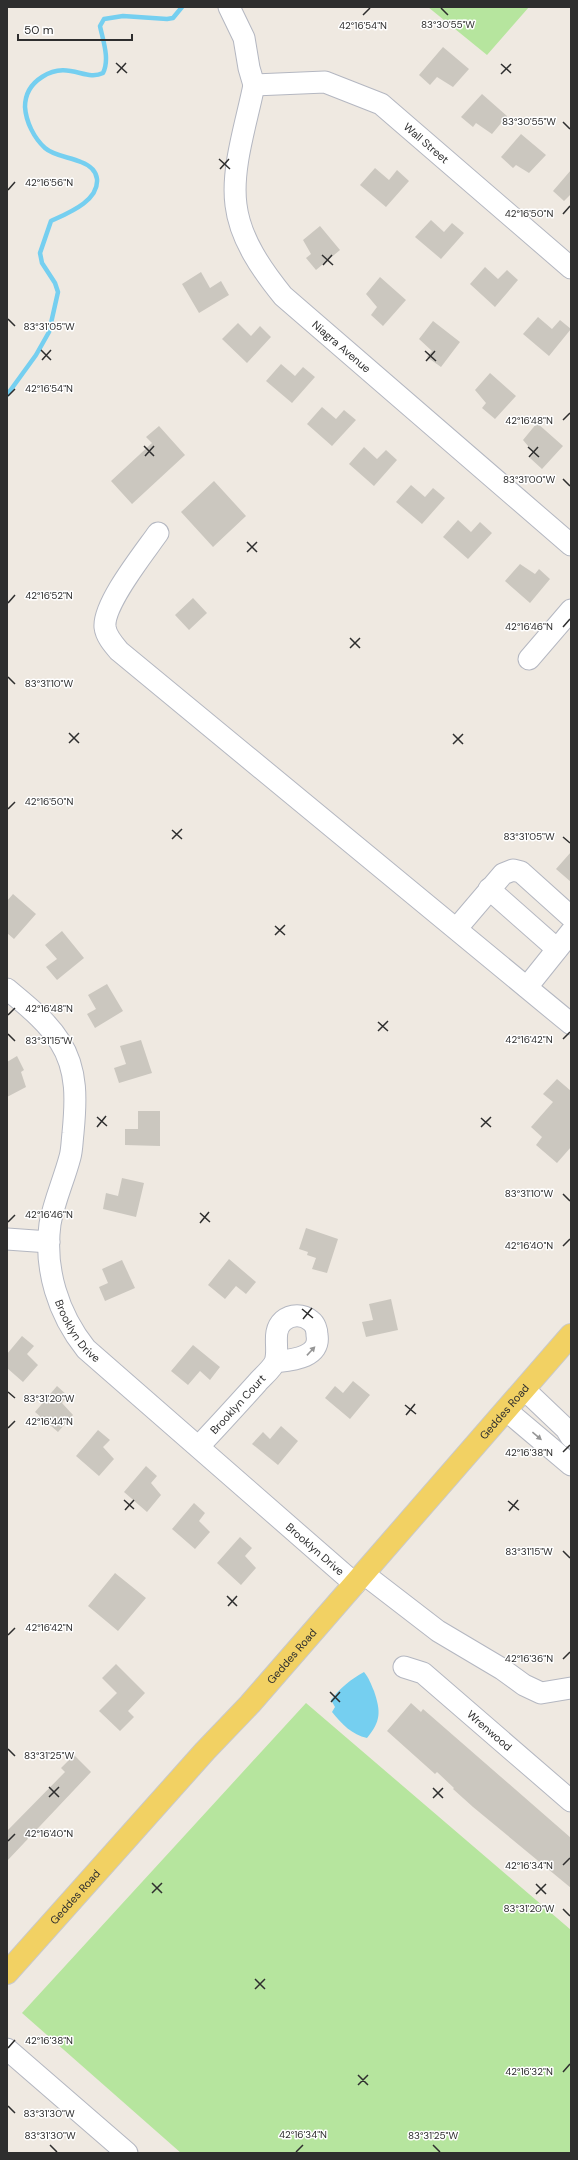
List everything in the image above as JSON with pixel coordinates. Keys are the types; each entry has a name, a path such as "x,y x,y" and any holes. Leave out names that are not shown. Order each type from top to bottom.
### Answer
{"main road":[{"name":"Geddes Road","path":"7,1973 360,1579 507,1411 571,1335"}],"street":[{"path":"229,7 244,38 249,68 254,84"},
{"name":"Wall Street","path":"254,84 325,82 381,104 571,268"},
{"name":"Niagra Avenue","path":"254,84 237,169 236,205 245,235 258,264 283,296 571,545"},
{"path":"158,533 132,570 107,611 105,627 109,639 119,651 457,928 571,1024"},
{"path":"529,659 571,610"},
{"path":"457,928 503,874 513,870 521,872 571,917"},
{"path":"489,890 557,949"},
{"path":"527,987 571,932"},
{"name":"Brooklyn Drive","path":"7,989 34,1012 61,1043 71,1067 75,1086 76,1107 71,1156 50,1224 49,1242 56,1295 62,1313 72,1332 86,1349 360,1579 438,1631 541,1693 571,1688"},
{"path":"7,1239 49,1242"},
{"name":"Brooklyn Court","path":"200,1446 275,1362"},
{"path":"525,1390 566,1429 571,1437"},
{"path":"507,1411 571,1465"},
{"name":"Wrenwood","path":"404,1667 423,1673 571,1801"},
{"path":"7,2049 127,2153"}],"green space":[{"path":"428,7 529,7 487,55"},
{"path":"306,1703 571,1930 571,2153 181,2153 22,2013"}],"water":[{"path":"364,1672 374,1691 379,1711 375,1726 367,1738 352,1732 340,1721 332,1712 335,1707 331,1700 346,1684"}],"building":[{"path":"443,47 469,69 453,87 437,77 430,85 419,75"},
{"path":"482,94 507,116 492,134 476,123 473,127 461,117"},
{"path":"521,134 546,155 529,173 516,165 513,168 501,157"},
{"path":"375,168 389,180 397,170 409,181 386,207 360,185"},
{"path":"571,170 571,194 564,201 553,191"},
{"path":"431,220 444,232 452,223 464,233 441,259 415,237"},
{"path":"320,226 340,250 316,270 306,258 311,254 303,240"},
{"path":"485,267 498,279 507,270 518,280 495,307 470,284"},
{"path":"201,272 210,288 221,281 229,295 199,313 182,284"},
{"path":"380,277 406,300 383,326 371,315 377,307 366,294"},
{"path":"538,317 552,329 560,320 571,329 549,356 523,334"},
{"path":"433,321 460,342 441,367 427,357 432,351 419,339"},
{"path":"238,323 251,336 260,326 271,337 247,363 222,339"},
{"path":"281,364 295,376 303,367 315,377 292,403 266,381"},
{"path":"490,373 516,396 495,419 482,408 486,403 475,390"},
{"path":"322,407 336,419 344,410 356,420 332,446 307,424"},
{"path":"537,423 563,446 542,469 530,458 534,453 523,440"},
{"path":"159,426 185,455 132,504 111,481 152,443 146,437"},
{"path":"364,447 377,459 386,450 397,460 374,486 349,464"},
{"path":"214,481 246,516 213,547 181,512"},
{"path":"411,485 425,497 433,488 445,498 422,524 396,502"},
{"path":"458,520 471,532 480,522 492,533 468,559 443,537"},
{"path":"520,564 535,574 539,569 550,579 530,603 505,581"},
{"path":"193,598 207,613 189,630 175,615"},
{"path":"571,852 571,882 556,869"},
{"path":"13,894 36,914 14,939 7,933 7,901"},
{"path":"62,931 84,958 57,980 46,967 57,959 45,945"},
{"path":"107,984 123,1011 95,1028 87,1014 96,1009 88,995"},
{"path":"141,1040 152,1073 119,1083 114,1068 126,1064 120,1046"},
{"path":"17,1056 24,1070 21,1072 26,1087 7,1097 7,1062"},
{"path":"557,1079 571,1091 571,1147 557,1163 536,1145 542,1137 531,1127 553,1102 543,1094"},
{"path":"138,1111 160,1111 160,1146 125,1145 125,1129 138,1129"},
{"path":"122,1178 144,1183 136,1217 103,1209 106,1193 118,1196"},
{"path":"306,1228 338,1239 327,1273 312,1269 316,1258 307,1255 308,1252 299,1249"},
{"path":"229,1259 256,1282 246,1294 236,1286 225,1299 208,1285"},
{"path":"122,1260 135,1288 105,1301 99,1287 108,1283 102,1269"},
{"path":"391,1299 398,1330 366,1337 362,1322 373,1320 369,1304"},
{"path":"22,1336 34,1346 27,1354 38,1365 23,1382 7,1368 7,1354"},
{"path":"193,1345 220,1367 210,1380 200,1371 188,1385 171,1371"},
{"path":"353,1381 370,1395 350,1419 325,1398 335,1386 343,1393"},
{"path":"57,1386 68,1396 62,1403 73,1415 58,1432 35,1412"},
{"path":"281,1426 298,1441 278,1465 252,1444 263,1432 270,1439"},
{"path":"98,1430 110,1440 103,1447 114,1459 99,1476 76,1456"},
{"path":"146,1466 157,1476 151,1483 161,1495 147,1512 124,1492"},
{"path":"194,1503 205,1513 199,1521 210,1532 195,1549 172,1529"},
{"path":"240,1537 252,1548 245,1556 256,1568 241,1585 217,1563"},
{"path":"115,1573 146,1598 118,1631 88,1606"},
{"path":"116,1664 145,1693 128,1711 134,1717 120,1731 99,1711 117,1693 102,1678"},
{"path":"411,1703 421,1712 423,1709 571,1838 571,1888 473,1807 437,1772 435,1774 387,1731"},
{"path":"74,1755 91,1772 7,1861 7,1831 65,1772 61,1768"}],"waterway":[{"path":"7,395 36,355 49,332 58,292 55,283 42,263 40,253 51,221 74,210 88,200 93,194 97,179 92,168 77,160 57,155 49,151 41,144 31,129 27,118 25,107 27,94 38,80 52,72 60,70 90,75 103,73 106,56 100,26 104,19 123,16 167,19 173,18 182,7"}]}
